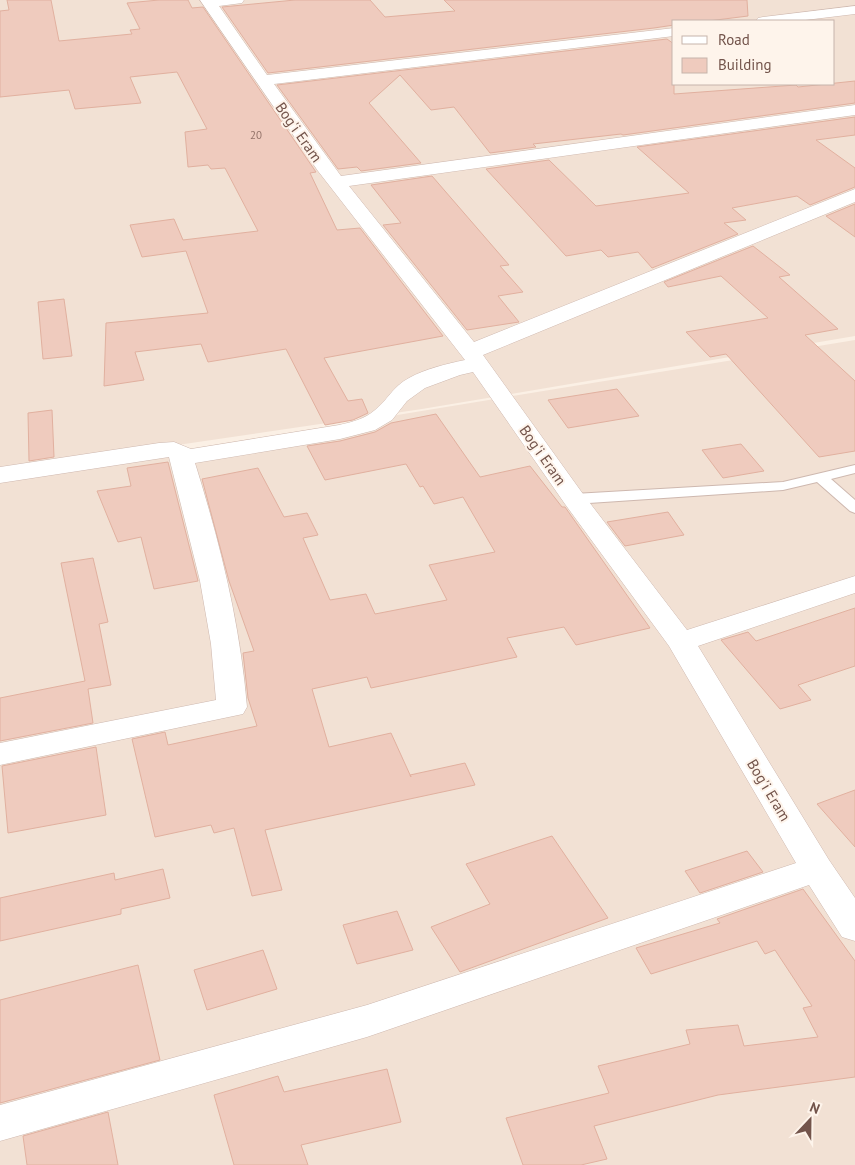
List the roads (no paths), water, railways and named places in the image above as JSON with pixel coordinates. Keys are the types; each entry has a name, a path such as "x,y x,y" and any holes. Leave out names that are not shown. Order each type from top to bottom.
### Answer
{"street":[{"path":"208,1 237,0"},
{"name":"Bog'i Eram","path":"208,1 324,167 475,358 574,499 681,642 817,869 855,927"},
{"path":"771,20 855,10"},
{"path":"263,80 672,32"},
{"path":"337,182 855,110"},
{"path":"181,458 340,432 367,425 384,415 399,396 417,383 454,369 475,358 855,195"},
{"path":"0,475 159,450 174,449 180,452 199,518 228,656 232,707 0,754"},
{"path":"681,642 855,584"},
{"path":"0,1122 367,1021 817,869"}],"lane":[{"path":"574,499 783,486 855,468"},
{"path":"820,477 855,508"}]}
